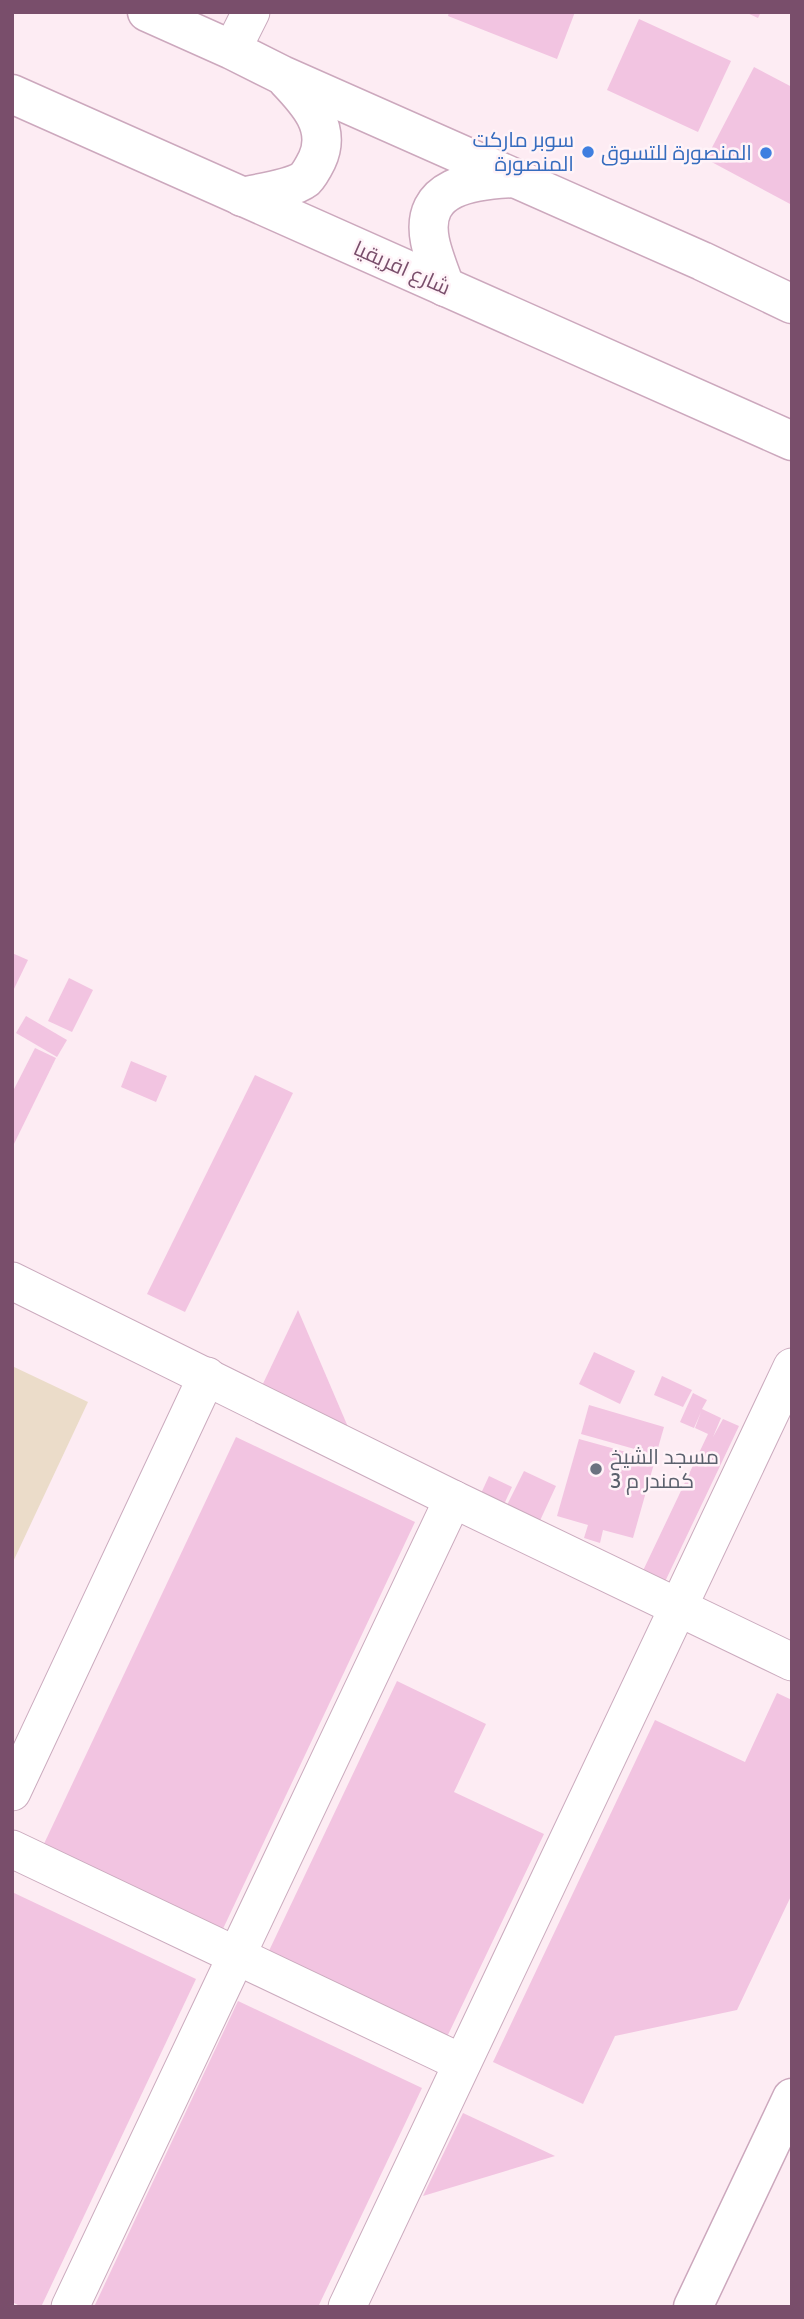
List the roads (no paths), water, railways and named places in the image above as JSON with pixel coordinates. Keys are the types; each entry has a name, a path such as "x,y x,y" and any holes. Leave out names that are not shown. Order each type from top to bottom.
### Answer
{"street":[{"path":"147,12 792,304"},
{"path":"232,50 251,12"},
{"path":"242,197 305,179 319,155 322,130 302,97 282,75"},
{"name":"شارع افريقيا","path":"12,94 792,441"},
{"path":"445,287 430,242 428,226 432,211 442,195 452,188 470,183 516,178"},
{"path":"12,1281 453,1499 792,1662"},
{"path":"347,2307 792,1367"},
{"path":"12,1792 207,1376"},
{"path":"70,2307 453,1499"},
{"path":"12,1849 462,2063"},
{"path":"693,2307 792,2098"}],"place":[{"name":"سوبر ماركت المنصورة","path":"588,152"},
{"name":"المنصورة للتسوق","path":"766,153"},
{"name":"مسجد الشيخ كمندر م 3","path":"596,1469"}]}
